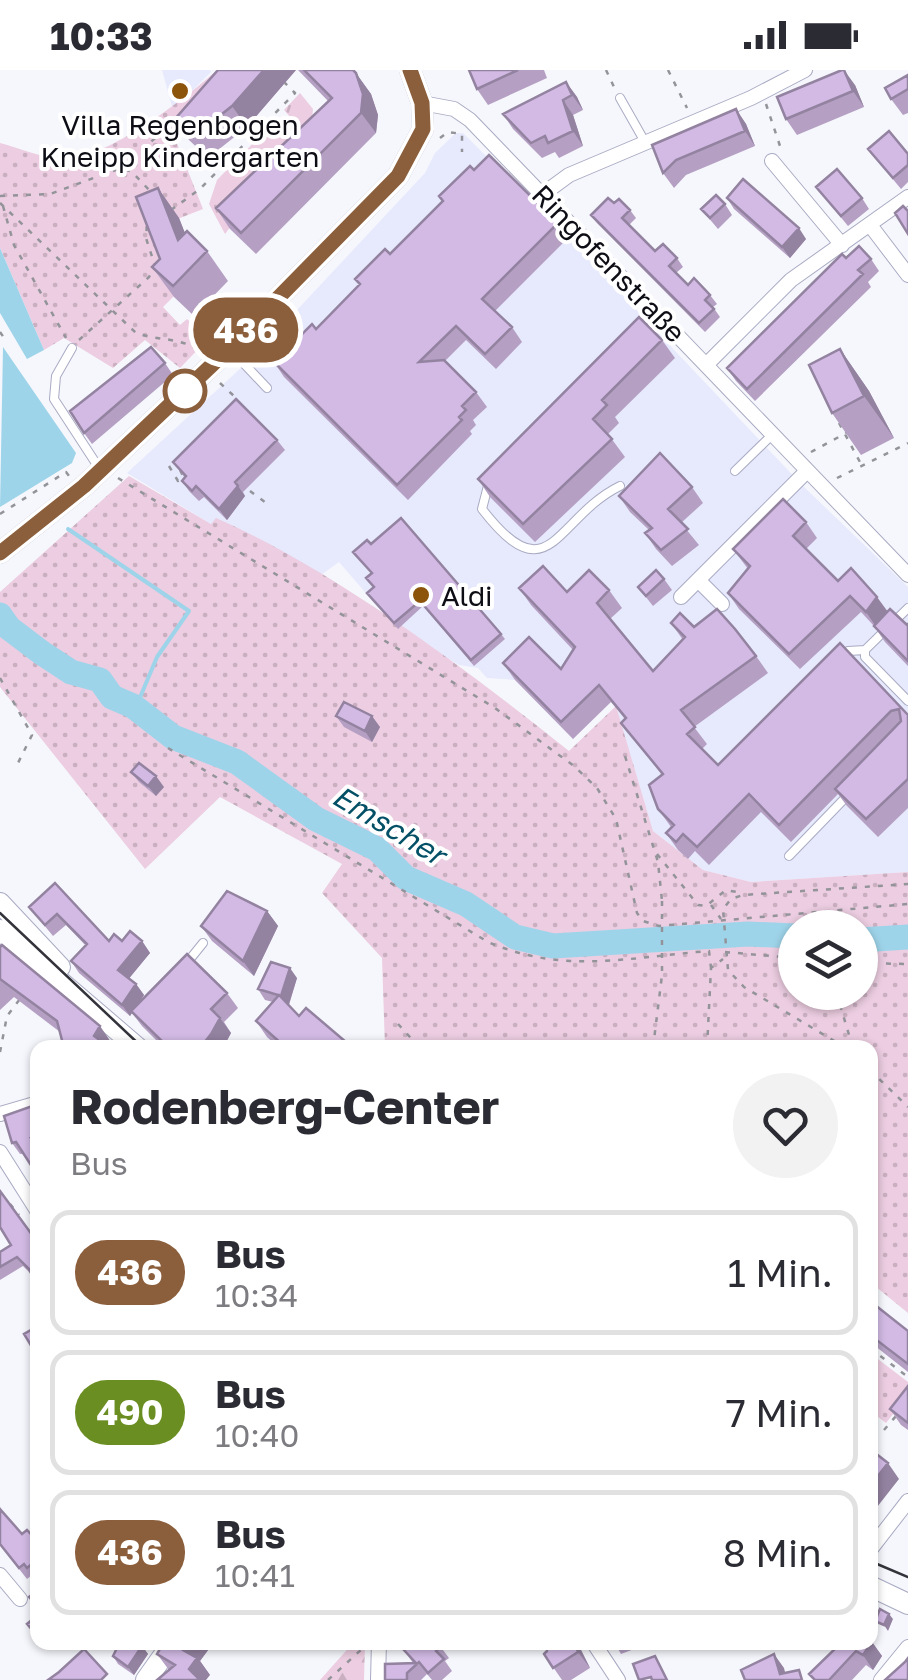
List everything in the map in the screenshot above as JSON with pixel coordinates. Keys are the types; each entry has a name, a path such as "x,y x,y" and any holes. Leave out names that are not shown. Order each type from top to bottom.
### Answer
{"main road":[{"path":"0,553 84,486 229,348 398,176 420,141 422,103 410,70"},
{"path":"0,903 98,1010"},
{"path":"0,930 130,1039"},
{"path":"878,1590 908,1604"},
{"path":"146,1680 167,1650"}],"street":[{"path":"542,194 568,175 762,93 805,70"},
{"name":"Ringofenstraße","path":"422,103 461,112 908,575"},
{"path":"772,161 842,245"},
{"path":"707,364 792,280 908,198"},
{"path":"870,225 908,275"},
{"path":"681,597 801,466"},
{"path":"698,580 722,604"},
{"path":"0,1114 30,1105"},
{"path":"0,1152 30,1199"},
{"path":"878,1540 908,1501"},
{"path":"0,1575 20,1599"},
{"path":"882,1680 908,1648"},
{"path":"378,1680 379,1650"},
{"path":"599,1650 618,1680"}],"lane":[{"path":"620,98 645,142"},
{"path":"72,348 56,376 54,399 94,474"},
{"path":"229,348 267,388"},
{"path":"735,471 772,435"},
{"path":"499,466 482,497 482,509 514,545 530,551 546,549 598,496 620,486"},
{"path":"834,663 848,650 865,650 908,608"},
{"path":"865,650 865,657 908,700"},
{"path":"789,856 855,788"},
{"path":"180,971 203,943"}],"path":[{"path":"606,70 620,98"},
{"path":"668,70 694,122"},
{"path":"161,213 184,204 295,93 284,82"},
{"path":"762,93 781,148 772,161"},
{"path":"0,196 50,194 121,168 186,108"},
{"path":"438,139 448,132 462,134 462,152"},
{"path":"121,168 148,186 154,199"},
{"path":"2,204 136,333 176,338 203,354"},
{"path":"2,204 14,245 72,348 155,266 146,238 149,219"},
{"path":"0,324 7,342"},
{"path":"220,384 234,396"},
{"path":"839,422 862,466"},
{"path":"801,466 858,427"},
{"path":"820,486 908,444"},
{"path":"169,466 178,481 182,476 179,469"},
{"path":"0,514 66,472 94,474 495,708 574,766 612,809 637,913 643,921 659,926 722,923 908,904"},
{"path":"250,490 265,502"},
{"path":"0,678 32,736 18,764"},
{"path":"168,748 488,942 516,954 578,963 709,950 707,1040"},
{"path":"625,756 656,853 662,901 662,974 654,1040"},
{"path":"656,853 694,902 908,884"},
{"path":"712,902 726,890 738,890 743,896"},
{"path":"722,923 731,898"},
{"path":"712,902 722,923 724,958 744,986 833,1040"},
{"path":"724,952 778,957"},
{"path":"711,968 724,958"},
{"path":"878,964 908,964"},
{"path":"0,1052 10,1012 21,998"},
{"path":"2,1008 10,1012"},
{"path":"842,1010 851,1040"},
{"path":"398,1024 413,1040"},
{"path":"878,1078 908,1107"},
{"path":"8,1205 12,1203 19,1214"},
{"path":"878,1353 908,1377"},
{"path":"884,1430 905,1404"},
{"path":"328,1680 358,1650"}],"shaded area":[{"name":"Villa Regenbogen Kneipp Kindergarten","path":"162,70 210,70 211,72 173,110"},
{"path":"456,133 463,133 568,238 804,487 908,587 908,872 751,882 703,870 653,831 616,708 597,685 591,690 599,713 573,739 516,680 487,678 478,668 459,665 396,628 339,562 321,575 217,519 211,524 127,473 255,355 425,173 435,153"}],"green space":[{"path":"217,70 233,70 172,131 203,209 152,229 178,292 163,307 180,325 187,319 208,339 180,368 145,340 113,368 64,338 44,350 0,248 0,143 54,158 80,157 144,126"},
{"path":"300,93 313,109 312,119 225,234 209,204 217,180 268,128 276,135 292,119 284,110"},
{"path":"129,476 211,524 216,518 261,539 353,593 488,688 569,751 616,706 653,831 703,870 751,882 908,872 908,1313 878,1289 878,1040 385,1040 382,958 322,893 342,864 220,797 145,869 0,687 0,592"},
{"path":"878,1359 908,1382 908,1395 886,1423 878,1417"},
{"path":"347,1650 365,1650 364,1680 320,1680"}],"water":[{"path":"0,248 44,350 27,359 0,313"},
{"path":"3,347 76,453 72,463 0,507"}],"building":[{"path":"218,70 264,70 232,106 193,137 175,119"},
{"path":"304,70 353,70 363,94 361,113 241,233 216,208 332,98"},
{"path":"469,70 518,70 477,89"},
{"path":"844,70 853,91 786,119 777,97"},
{"path":"908,75 908,89 891,99 885,88"},
{"path":"566,82 572,95 563,100 573,131 548,143 545,136 531,143 503,114"},
{"path":"736,109 745,131 676,160 663,173 652,145"},
{"path":"889,131 908,154 908,165 893,178 868,149"},
{"path":"489,155 558,223 482,299 512,327 485,354 456,326 419,362 444,360 476,392 462,406 466,410 459,417 462,420 397,485 274,362 312,324 316,329 360,284 355,279 385,249 390,254 443,201 439,196 470,166 474,170"},
{"path":"837,169 862,198 841,216 816,187"},
{"path":"743,179 799,228 782,247 727,198"},
{"path":"158,188 178,240 187,231 207,251 173,286 152,267 160,259 136,197"},
{"path":"716,195 725,204 710,218 701,209"},
{"path":"608,198 614,203 619,199 630,210 622,218 655,251 663,244 677,258 669,266 688,285 694,278 710,295 705,300 714,309 699,323 591,215"},
{"path":"903,206 908,211 908,234 895,213"},
{"path":"859,246 871,259 858,270 863,274 747,389 727,368 842,254 846,258"},
{"path":"639,317 662,340 602,400 607,405 593,419 612,439 523,524 478,479"},
{"path":"151,347 165,363 84,433 70,411"},
{"path":"840,349 864,396 832,413 809,365"},
{"path":"236,399 277,440 235,482 238,486 219,509 196,486 192,491 182,481 186,476 173,462"},
{"path":"660,453 692,487 668,509 688,529 661,550 645,533 652,528 619,496"},
{"path":"783,499 806,522 793,536 838,581 851,568 877,597 866,612 850,596 789,654 728,593 750,566 733,549"},
{"name":"Aldi","path":"401,518 501,634 471,660 420,601 394,623 367,593 374,587 366,578 372,573 353,552 367,540 371,544"},
{"path":"543,566 567,592 589,570 609,590 597,603 653,671 685,637 671,623 680,613 694,627 717,609 735,629 756,656 681,710 695,727 687,734 718,765 840,643 908,715 908,779 866,819 835,789 901,721 899,709 891,711 779,825 749,794 697,847 683,834 676,842 666,833 674,825 658,809 649,785 663,774 621,723 626,718 599,685 561,722 503,663 529,637 561,669 575,647 519,588"},
{"path":"656,570 664,579 646,596 638,587"},
{"path":"890,609 908,624 908,661 874,626"},
{"path":"344,702 372,716 365,731 336,716"},
{"path":"139,763 156,776 148,786 131,772"},
{"path":"55,883 109,941 114,934 122,941 130,931 142,941 118,970 136,984 122,1005 71,961 87,944 57,914 45,925 29,907"},
{"path":"227,891 267,911 243,961 201,926"},
{"path":"0,947 100,1026 94,1036 100,1040 62,1040 57,1021 0,979"},
{"path":"187,954 227,993 211,1009 220,1018 206,1040 161,1040 131,1011"},
{"path":"271,962 290,968 281,996 258,989"},
{"path":"279,995 299,1016 306,1008 344,1040 277,1040 256,1021"},
{"path":"30,1107 30,1164 16,1142 12,1143 4,1116"},
{"path":"0,1191 30,1232 30,1271 17,1257 0,1267 0,1252 11,1245 0,1227"},
{"path":"878,1307 908,1331 908,1364 878,1341"},
{"path":"908,1386 908,1423 890,1409"},
{"path":"878,1455 888,1463 878,1476"},
{"path":"0,1509 22,1534 27,1530 30,1533 30,1566 19,1568 0,1544"},
{"path":"880,1609 889,1614 884,1625 878,1622"},
{"path":"85,1650 107,1674 101,1680 48,1680"},
{"path":"116,1650 139,1650 128,1667 113,1656"},
{"path":"159,1650 183,1650 197,1658 189,1669 200,1680 157,1680 175,1665 157,1654"},
{"path":"404,1650 437,1650 444,1659 428,1673 419,1662 407,1673 407,1680 385,1680 385,1664 416,1663"},
{"path":"834,1650 866,1650 863,1655 856,1651 829,1680 815,1680 809,1674"},
{"path":"578,1652 553,1668 544,1654"},
{"path":"774,1654 780,1674 799,1670 802,1680 745,1680 741,1670"},
{"path":"655,1656 667,1680 639,1680 633,1664"},
{"path":"908,1658 908,1680 885,1680 905,1662"}],"waterway":[{"path":"68,529 189,611 157,657 136,707"},
{"name":"Emscher","path":"0,615 9,628 42,653 71,672 100,680 112,697 133,706 173,737 237,762 316,819 377,849 406,878 466,904 515,937 553,946 778,935"},
{"name":"Emscher","path":"878,939 908,937"}],"tram line":[{"path":"0,913 135,1040"},
{"path":"878,1564 908,1577"}],"bus line":[{"name":"436","path":"0,553 84,486 91,475 154,420 398,176 412,158 423,129 422,103 410,70"}],"place":[{"name":"Villa Regenbogen Kneipp Kindergarten","path":"180,91"},
{"name":"Aldi","path":"421,595"}]}
